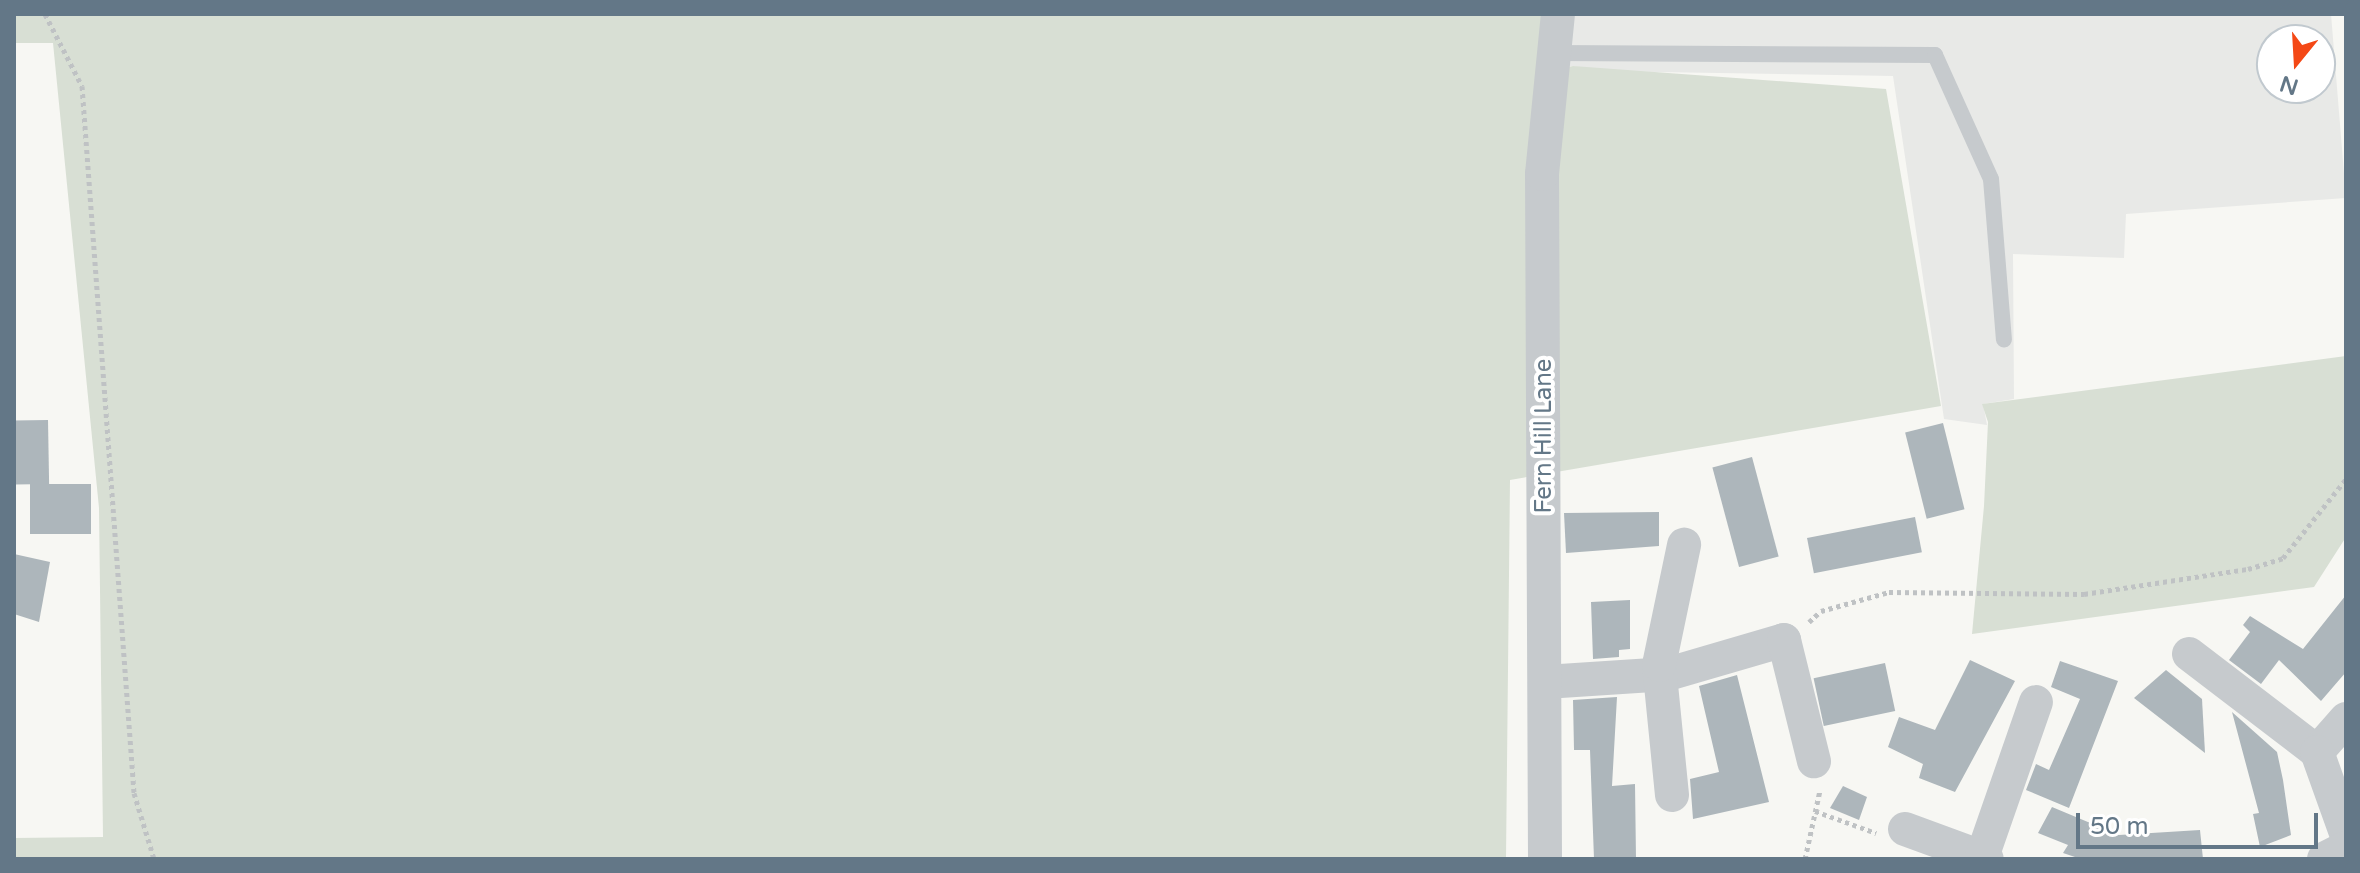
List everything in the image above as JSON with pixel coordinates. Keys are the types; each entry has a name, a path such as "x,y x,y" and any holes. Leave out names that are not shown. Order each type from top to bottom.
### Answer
{"street":[{"name":"Fern Hill Lane","path":"1545,859 1542,174 1558,14"},
{"path":"1672,795 1660,674 1684,545"},
{"path":"1545,682 1660,674 1784,640 1814,761"},
{"path":"2189,654 2317,752 2346,833"},
{"path":"1905,829 1985,858 2036,702"},
{"path":"2317,752 2346,719"},
{"path":"2324,859 2346,848"}],"lane":[{"path":"1553,53 1935,55 1991,179 2004,339"}],"path":[{"path":"45,14 82,86 134,793 154,859"},
{"path":"1784,640 1821,611 1889,592 2084,594 2248,569 2283,558 2346,479"},
{"path":"1805,859 1822,780 1814,761"},
{"path":"1815,811 1867,834 1905,829"}],"shaded area":[{"path":"14,14 1560,14 1551,72 1573,66 1886,89 1941,406 1510,480 1506,859 14,859 14,838 103,837 99,508 53,43 14,43"},
{"path":"1559,14 2331,14 2332,24 2256,24 2256,104 2336,104 2336,75 2346,198 2126,214 2124,258 2013,254 2014,399 1983,404 1987,425 1944,419 1893,76 1596,71 1573,66 1551,72"},
{"path":"2346,356 2346,537 2314,587 1972,634 1988,422 1982,404"}],"building":[{"path":"48,420 49,484 15,485 14,421"},
{"path":"1943,423 1965,509 1927,519 1905,432"},
{"path":"1752,457 1779,556 1739,567 1712,468"},
{"path":"30,484 91,484 91,534 30,534"},
{"path":"1659,512 1659,546 1566,553 1564,513"},
{"path":"1915,517 1922,552 1814,573 1807,538"},
{"path":"14,554 50,562 39,622 14,614"},
{"path":"2346,595 2346,672 2321,701 2279,660 2261,684 2229,660 2250,632 2243,625 2250,616 2303,649"},
{"path":"1630,600 1630,649 1619,650 1619,657 1593,659 1591,602"},
{"path":"1970,660 2015,681 1955,792 1919,778 1923,764 1888,747 1899,717 1935,730"},
{"path":"2060,661 2118,681 2069,808 2026,790 2036,764 2049,770 2080,699 2051,687"},
{"path":"1885,663 1895,711 1824,726 1814,678"},
{"path":"2166,670 2202,699 2205,753 2134,698"},
{"path":"1737,675 1769,802 1693,819 1690,779 1719,772 1699,686"},
{"path":"1617,697 1612,786 1635,784 1636,859 1594,859 1590,750 1574,750 1573,700"},
{"path":"2232,712 2277,752 2283,780 2291,835 2260,847 2253,814 2259,813"},
{"path":"1843,786 1867,797 1859,820 1830,808"},
{"path":"2052,807 2119,835 2200,830 2203,859 2081,859 2063,853 2068,845 2038,833"}]}
